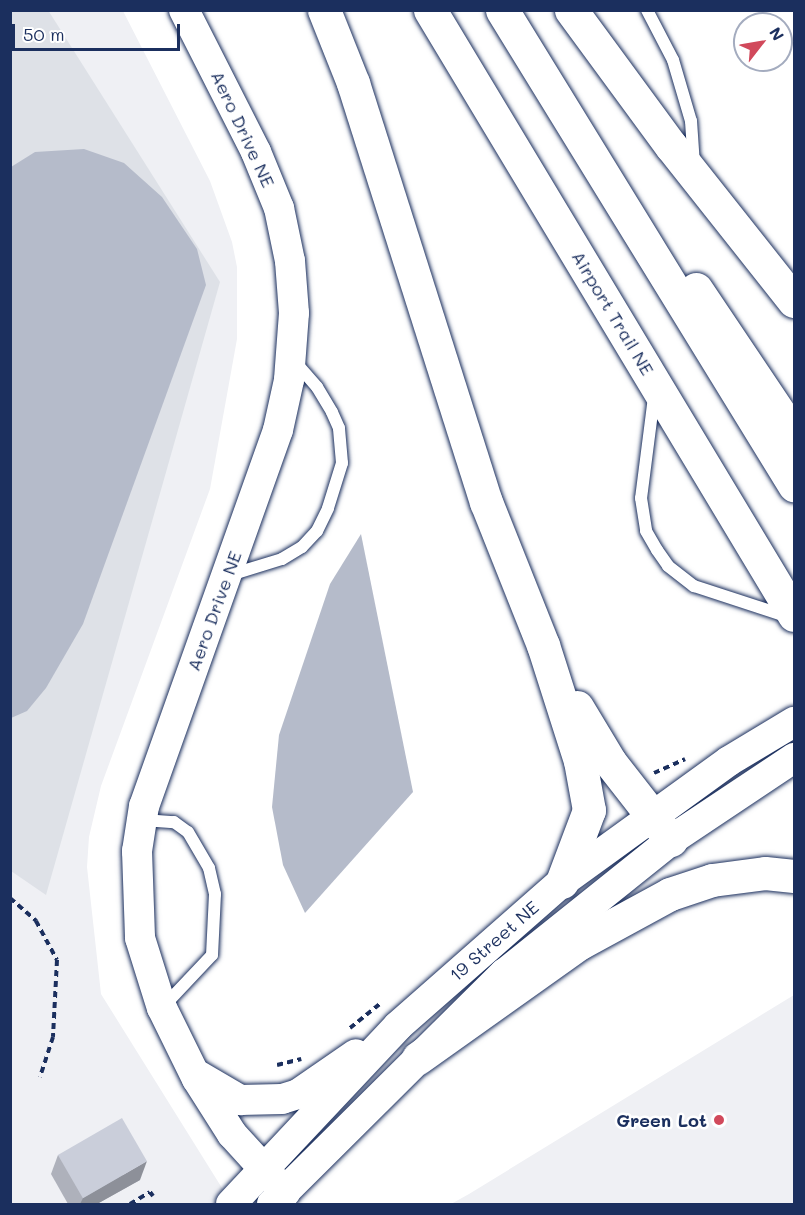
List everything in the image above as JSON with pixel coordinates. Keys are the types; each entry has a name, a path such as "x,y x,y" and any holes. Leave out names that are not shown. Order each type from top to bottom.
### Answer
{"highway":[{"path":"324,10 353,83 486,502 543,645 580,761 589,810 562,882"},
{"name":"Airport Trail NE","path":"430,10 795,617"},
{"path":"502,10 795,485"},
{"path":"571,10 694,175 795,301"},
{"path":"586,145 727,329 795,435"},
{"path":"543,645 610,762 662,827"},
{"path":"418,1058 571,949 670,894 712,880 765,873 795,876"}],"street":[{"name":"Aero Drive NE","path":"184,10 256,152 279,208 291,261 294,313 291,358 278,430 142,819 137,851 140,938 162,1008 193,1072 228,1129 264,1170 278,1198"},
{"name":"19 Street NE","path":"278,1198 504,974 662,827 729,761 795,722"},
{"name":"19 Street NE","path":"231,1204 398,1026 562,882 662,827 746,788 795,758"},
{"path":"193,1072 240,1100 282,1099 298,1094 398,1026"}],"lane":[{"path":"647,10 674,60 691,121 694,175"},
{"path":"226,577 282,559 302,547 317,531 339,474 342,463 339,428 317,387 291,358"},
{"path":"656,384 641,498 646,531 668,566 694,586 795,617"},
{"path":"142,819 174,822 188,832 209,868 215,894 212,955 162,1008"}],"path":[{"path":"10,898 36,921 57,960 54,1037 40,1077"},
{"path":"345,1032 390,996"},
{"path":"277,1065 306,1057"},
{"path":"130,1204 150,1192 153,1196"}],"shaded area":[{"path":"48,10 220,282 46,895 11,871 10,11"},
{"path":"10,11 123,11 210,181 232,242 237,267 237,339 210,489 101,786 89,837 87,867 101,994 232,1204 11,1204"},
{"name":"Green Lot","path":"794,995 794,1204 451,1204 469,1194"}],"water":[{"path":"84,149 124,163 162,197 197,249 206,285 83,624 46,688 27,711 11,718 11,167 35,152"},
{"path":"361,534 413,792 305,913 283,865 272,807 279,735 330,584"}],"building":[{"path":"122,1118 147,1161 83,1198 58,1155"}],"place":[{"name":"Green Lot","path":"719,1120"}]}
